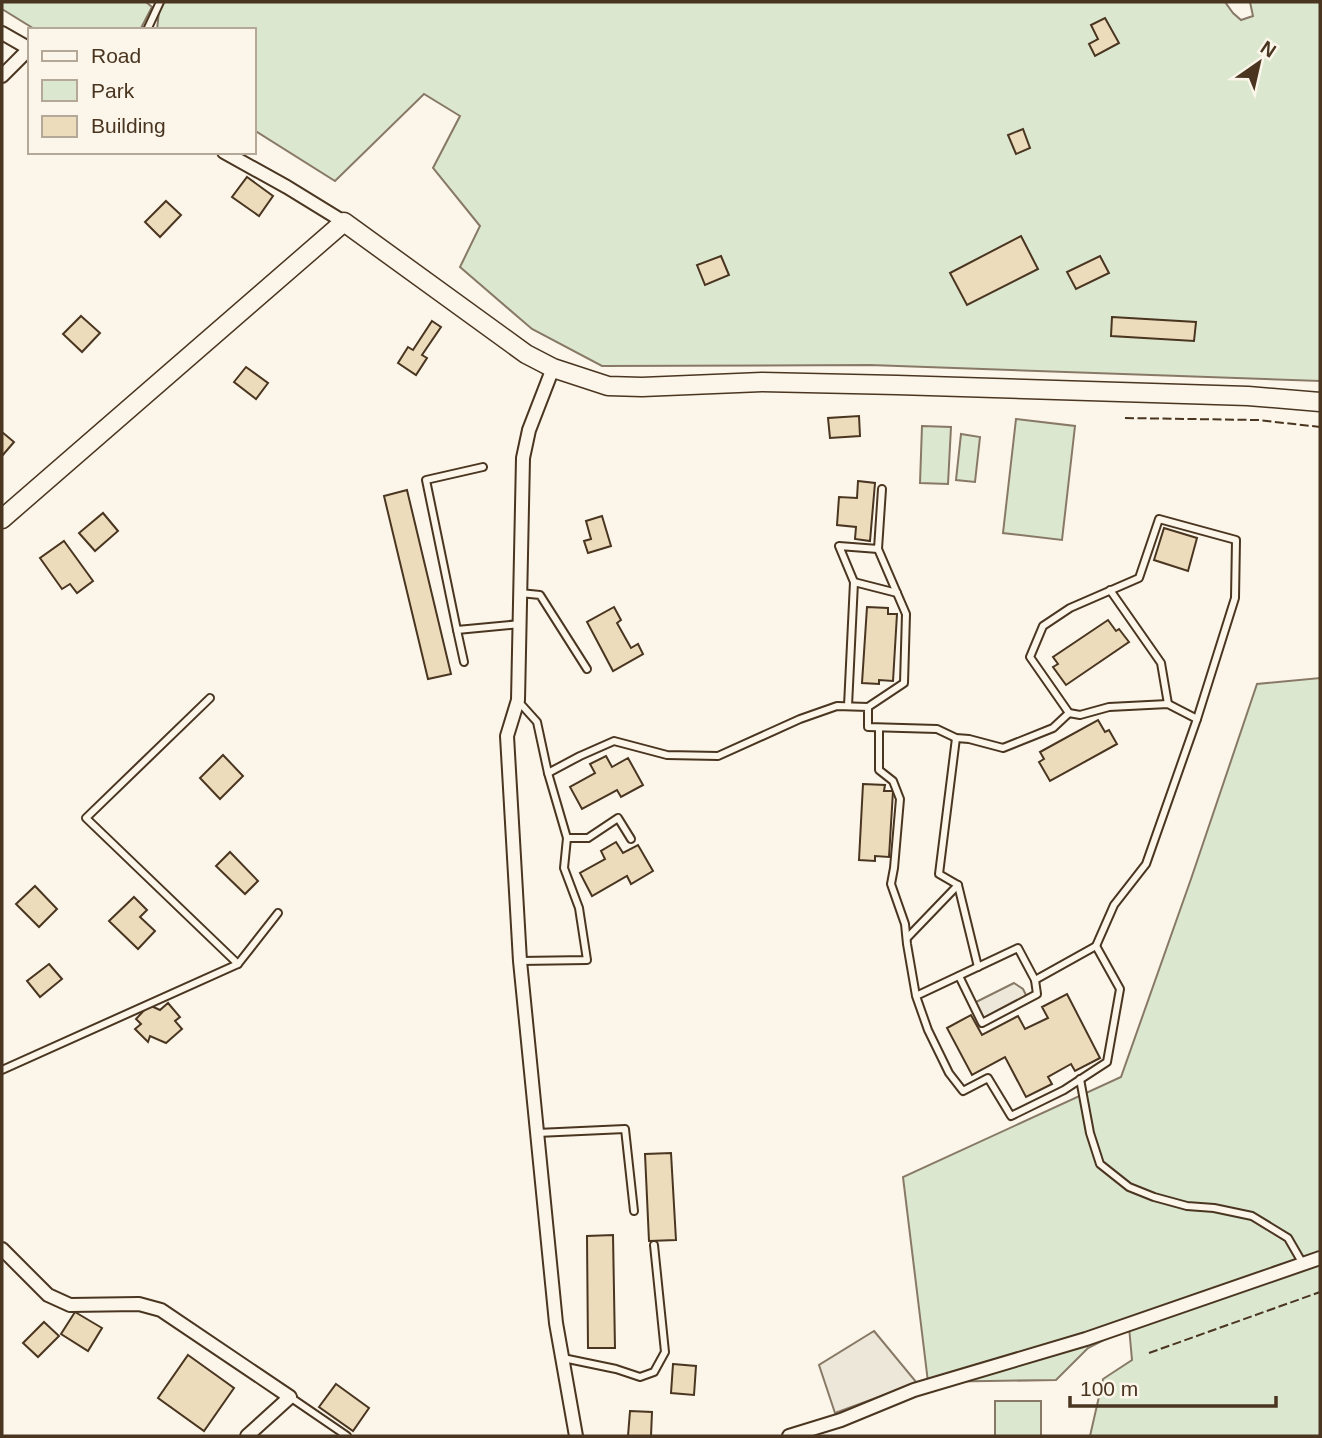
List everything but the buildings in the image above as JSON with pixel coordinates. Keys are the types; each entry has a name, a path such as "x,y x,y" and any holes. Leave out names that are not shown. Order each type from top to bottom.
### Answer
{"main road":[{"path":"2,519 344,222 526,354 553,368 608,386 762,382 1248,396 1320,402"}],"street":[{"path":"2,33 28,48"},
{"path":"2,76 28,50"},
{"path":"228,154 344,222"},
{"path":"553,368 530,430 523,458 518,700 507,736 520,961 556,1323 576,1436"},
{"path":"2,1248 48,1295 70,1305 139,1304 161,1310 290,1397 247,1436"},
{"path":"789,1436 841,1420 914,1390 1086,1339 1320,1258"}],"lane":[{"path":"148,28 160,2"},
{"path":"464,662 426,480 483,467"},
{"path":"548,773 614,741 667,755 718,756 800,719 837,706 868,707 904,683 906,614 878,549 882,489"},
{"path":"1035,980 1096,946 1114,905 1146,864 1197,719 1235,598 1236,540 1159,519 1139,578 1070,608 1043,626 1030,657 1069,713 1080,715 1110,707 1168,704 1197,719"},
{"path":"848,706 854,583 839,547 878,549"},
{"path":"854,583 897,593"},
{"path":"1110,590 1161,663 1168,704"},
{"path":"520,593 540,595 587,670"},
{"path":"457,630 520,624"},
{"path":"210,698 86,818 239,964"},
{"path":"518,700 537,722 548,773 567,838 565,869 579,908 587,960 520,961"},
{"path":"868,707 868,727 937,729 956,738 1003,748 1053,728 1069,713"},
{"path":"880,728 879,770 893,781 900,799 891,884 905,924 916,996 933,1041 949,1073 963,1091 988,1079 1011,1116 1064,1090 1107,1062 1120,989 1096,946"},
{"path":"956,738 939,874 958,886 978,967"},
{"path":"567,838 588,838 618,818 631,839"},
{"path":"907,939 958,886"},
{"path":"2,1070 239,964 278,913"},
{"path":"916,996 1018,948 1035,980 1037,994 982,1023 960,976"},
{"path":"1080,1079 1090,1133 1100,1164 1129,1187 1154,1197 1187,1206 1214,1208 1252,1216 1289,1238 1303,1264"},
{"path":"537,1133 625,1129 634,1211"},
{"path":"563,1358 640,1377 654,1372 665,1352 654,1245"},
{"path":"290,1397 347,1436"}],"green space":[{"path":"2,2 146,2 152,7 141,28 33,28 2,9"},
{"path":"160,2 1225,2 1241,20 1253,16 1250,2 1320,2 1320,381 870,365 602,366 532,329 460,267 480,226 433,168 460,116 424,94 335,181 256,131 256,28 157,28"},
{"path":"1016,419 1075,426 1062,540 1003,533"},
{"path":"922,426 951,427 948,484 920,483"},
{"path":"961,434 980,437 975,482 956,480"},
{"path":"1320,678 1320,1436 1090,1436 1103,1379 1132,1360 1129,1327 1088,1348 1056,1380 928,1382 903,1177 1121,1077 1257,684"},
{"path":"995,1401 1041,1401 1041,1436 995,1436"}],"shaded area":[{"path":"1014,983 1023,989 1029,1001 980,1027 970,1005"},
{"path":"874,1331 917,1383 835,1413 819,1365"}],"fence":[{"path":"1125,418 1258,420 1320,427"},
{"path":"1149,1353 1320,1292"}]}
